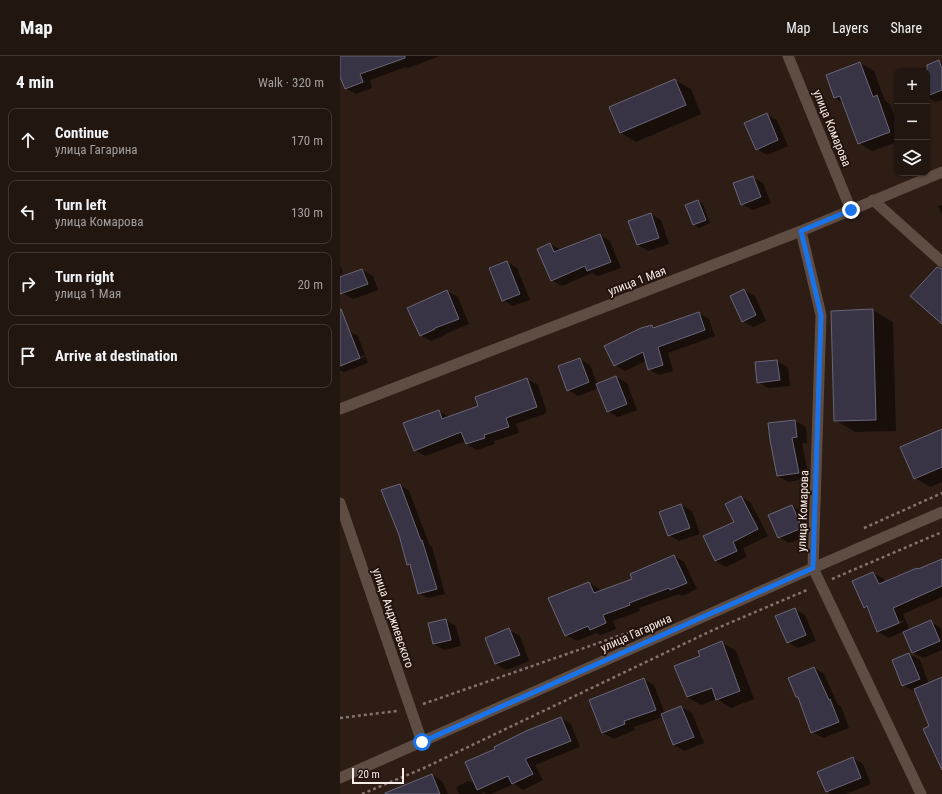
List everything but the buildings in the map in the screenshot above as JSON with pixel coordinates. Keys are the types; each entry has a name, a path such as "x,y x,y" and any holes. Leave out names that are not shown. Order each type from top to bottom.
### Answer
{"street":[{"name":"улица Комарова","path":"788,56 851,210"},
{"name":"улица 1 Мая","path":"340,410 801,231 942,172"},
{"path":"873,200 942,262"},
{"name":"улица Комарова","path":"801,231 821,315 813,568 921,794"},
{"name":"улица Анджиевского","path":"340,503 422,742"},
{"name":"улица Гагарина","path":"340,778 942,512"}],"path":[{"path":"864,529 942,493"},
{"path":"362,794 424,768 712,630 942,532"},
{"path":"340,718 411,709 635,630"}],"route":[{"path":"422,742 813,568 821,315 801,231 851,210"}]}
